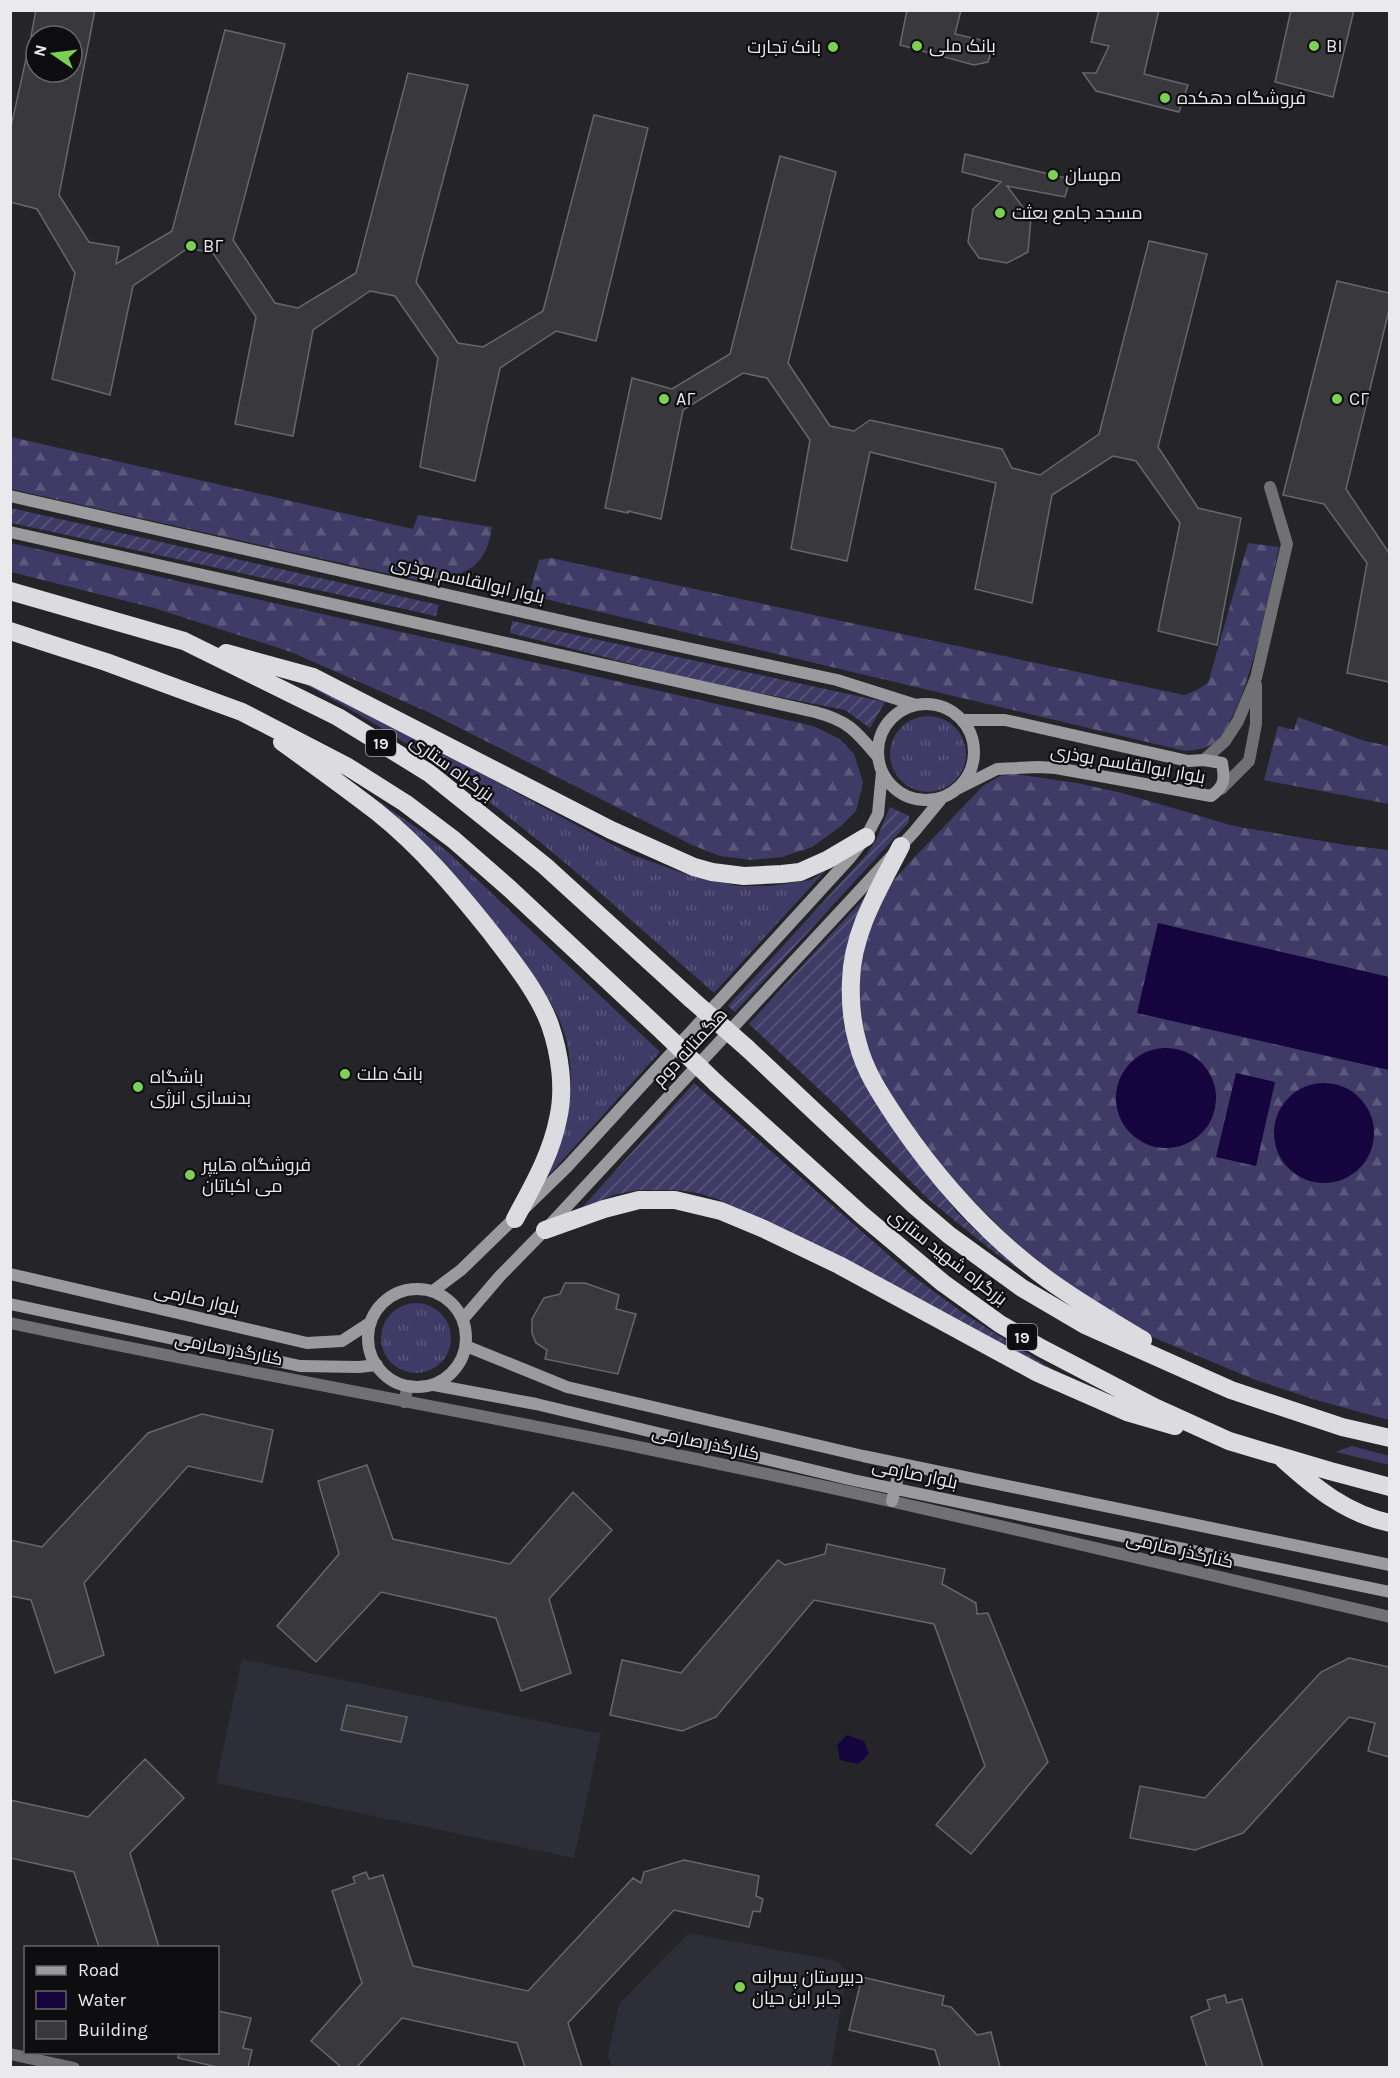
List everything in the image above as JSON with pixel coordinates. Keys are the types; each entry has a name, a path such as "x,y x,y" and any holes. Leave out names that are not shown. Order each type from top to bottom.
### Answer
{"highway":[{"name":"بزرگراه ستاری","path":"10,591 184,641 338,717 429,773 545,866 691,999"},
{"name":"19","path":"10,632 106,662 242,712"},
{"path":"184,641 313,677 611,830 694,867 744,876 800,872 827,860 866,837"},
{"path":"242,712 378,813 414,845 457,891 507,954 537,998 550,1024 558,1053 561,1086 559,1118 549,1152 515,1219"},
{"name":"بزرگراه شهید ستاری","path":"242,712 348,767 405,803 454,840 510,888 716,1083 862,1215 943,1283 1000,1324 1154,1407 1229,1441 1389,1487"},
{"path":"901,846 865,917 855,950 851,979 851,1010 858,1046 869,1074 888,1106 935,1172 982,1224 1047,1279 1123,1328 1231,1390"},
{"name":"بزرگراه شهید ستاری","path":"691,999 747,1048 914,1205 984,1262 1022,1288 1085,1325 1231,1390 1342,1427 1389,1438"},
{"path":"545,1230 604,1209 639,1200 675,1200 721,1211 838,1265 1048,1377 1127,1412 1229,1441"},
{"path":"1280,1456 1315,1488 1344,1506 1389,1522"}],"main road":[{"name":"بلوار ابوالقاسم بوذری","path":"10,496 589,627 837,680 916,705"},
{"path":"10,532 822,714 855,729 878,757"},
{"path":"929,704 942,706 963,720 971,734 974,756 967,777 957,789 942,798 921,800 901,793 890,784 882,772 878,757 879,743 884,729 892,718 904,709 929,704"},
{"name":"بلوار ابوالقاسم بوذری","path":"957,789 997,769 1023,767 1056,768 1211,796 1221,789 1224,777 1222,763 1204,760 1188,761 1005,720 963,720"},
{"name":"هگمتانه دوم","path":"433,1291 461,1270 567,1167 849,860 866,837 878,814 882,772"},
{"name":"هگمتانه دوم","path":"463,1319 500,1276 901,846 942,798"},
{"name":"بلوار صارمی","path":"10,1274 307,1343 342,1341 371,1322"},
{"path":"420,1289 433,1291 456,1307 463,1319 466,1346 463,1357 451,1374 434,1385 414,1388 389,1379 377,1365 369,1347 368,1334 371,1322 385,1301 395,1294 420,1289"},
{"path":"10,1304 300,1365 359,1367 377,1365"},
{"name":"بلوار صارمی","path":"466,1346 567,1387 902,1464 1389,1565"},
{"name":"بلوار صارمی","path":"434,1385 536,1404 895,1488 1389,1592"},
{"path":"892,1501 902,1464"}],"street":[{"path":"1204,760 1225,741 1238,721 1256,678 1287,544 1270,487"},
{"path":"1221,789 1249,760 1256,724 1256,678"},
{"name":"کنارگذر صارمی","path":"10,1323 642,1448 892,1501 1389,1617"},
{"path":"404,1402 408,1386"},
{"path":"10,2054 74,2067"}],"shaded area":[{"path":"242,1659 601,1734 574,1858 216,1783"},
{"name":"دبیرستان پسرانه جابر ابن حیان","path":"689,1933 836,1961 847,1971 831,2067 612,2067 608,2056 619,2004"}],"green space":[{"path":"11,437 413,529 418,515 492,527 483,555 476,564 456,575 416,580 11,489"},
{"path":"11,508 439,605 436,616 11,523"},
{"path":"11,543 813,726 840,739 854,754 863,782 856,811 841,826 812,847 782,857 751,860 720,856 692,845 430,713 291,652 154,608 11,572"},
{"path":"1248,543 1279,547 1256,650 1238,706 1227,727 1212,744 1197,750 1185,751 537,597 531,588 539,560 551,558 1184,695 1208,683"},
{"path":"512,621 885,702 870,728 845,710 699,681 510,633"},
{"path":"291,677 339,697 630,854 683,873 738,886 770,886 811,880 826,870 714,993 611,902 481,795 402,741"},
{"path":"928,716 942,719 955,727 963,740 966,754 963,768 955,781 942,789 928,792 914,789 901,781 893,768 890,754 893,740 901,727 914,719"},
{"path":"1298,717 1365,741 1389,746 1389,804 1264,780 1278,726 1294,730"},
{"path":"1015,774 1077,783 1122,793 1234,826 1389,850 1389,1420 1316,1400 1256,1380 1145,1334 1054,1276 1017,1244 954,1182 901,1110 876,1070 867,1050 856,1000 863,938 888,887 909,863 983,786 1000,776"},
{"path":"345,778 449,853 660,1052 548,1176 565,1127 571,1078 567,1043 554,1008 484,909 455,875 422,841"},
{"path":"890,807 909,816 909,822 735,1012 728,1006 867,854 877,838"},
{"path":"879,882 843,999 927,1173 956,1211 975,1230 1041,1284 995,1253 928,1199 837,1106 749,1024"},
{"path":"694,1083 910,1274 963,1313 1082,1388 798,1237 720,1200 698,1193 676,1190 638,1190 613,1195 579,1211"},
{"path":"416,1303 429,1306 441,1313 448,1325 451,1338 448,1351 441,1363 429,1370 416,1373 403,1370 391,1363 384,1351 381,1338 384,1325 391,1313 403,1306"},
{"path":"1352,1446 1389,1456 1389,1465 1336,1452"}],"water":[{"path":"1158,923 1389,977 1389,1070 1137,1013"},
{"path":"1166,1048 1194,1056 1208,1070 1216,1098 1208,1126 1194,1140 1166,1148 1138,1140 1124,1126 1116,1098 1124,1070 1138,1056"},
{"path":"1236,1073 1275,1082 1256,1166 1216,1157"},
{"path":"1324,1083 1352,1091 1366,1105 1374,1133 1366,1161 1352,1175 1324,1183 1296,1175 1282,1161 1274,1133 1282,1105 1296,1091"},
{"path":"847,1735 864,1741 869,1754 858,1764 840,1760 837,1745"}],"building":[{"name":"B۲","path":"36,10 95,10 84,67 84,24 33,24"},
{"path":"907,10 961,10 955,34 985,41 992,49 988,62 974,65 900,45"},
{"path":"1099,10 1159,10 1144,74 1188,85 1179,112 1096,91 1083,73 1096,73 1109,46 1091,42"},
{"name":"B۱","path":"1291,10 1354,10 1333,97 1275,82"},
{"name":"B۲","path":"225,30 285,44 233,240 275,303 298,308 356,273 408,73 468,85 416,282 458,343 483,347 543,311 594,115 648,128 596,341 556,331 500,368 475,481 420,467 438,358 395,296 370,291 313,330 293,436 235,424 256,317 213,253 188,248 133,286 110,395 52,379 75,273 37,209 10,202 10,131 24,68 24,84 81,84 59,195 89,242 119,247 116,264 172,231"},
{"name":"مسجد جامع بعثت","path":"965,154 1070,179 1065,197 1007,186 1031,218 1028,252 1007,263 979,258 968,242 973,209 1001,182 962,172"},
{"name":"A۲","path":"780,156 836,172 788,363 830,426 854,431 870,420 1002,449 1012,468 1040,475 1099,434 1149,241 1207,254 1158,447 1198,508 1241,518 1217,645 1158,631 1180,523 1136,461 1113,456 1052,495 1032,603 975,589 996,483 870,452 847,561 791,549 810,440 767,378 743,373 683,410 661,519 605,508 632,378 672,389 730,354"},
{"name":"C۲","path":"1337,281 1389,293 1389,310 1346,489 1389,553 1389,682 1347,673 1367,563 1324,504 1283,495"},
{"path":"565,1283 585,1283 619,1295 616,1309 636,1314 618,1374 545,1359 547,1350 536,1343 532,1333 532,1319 544,1298 560,1294"},
{"path":"202,1414 273,1430 262,1482 188,1466 84,1583 104,1655 55,1673 31,1600 10,1596 10,1540 42,1547 148,1433"},
{"path":"367,1465 393,1539 510,1564 573,1492 612,1530 549,1599 571,1673 521,1691 496,1618 381,1592 316,1662 277,1626 339,1554 318,1481"},
{"path":"827,1544 945,1569 942,1584 976,1603 977,1614 988,1613 1048,1762 971,1854 936,1825 985,1766 934,1624 814,1600 716,1717 682,1731 610,1715 622,1660 681,1673 778,1560 785,1565 825,1554"},
{"path":"1349,1658 1389,1667 1389,1757 1368,1751 1375,1723 1349,1717 1243,1833 1195,1850 1130,1838 1140,1786 1205,1798 1321,1672"},
{"path":"347,1705 407,1717 401,1742 341,1730"},
{"path":"145,1759 184,1798 130,1853 159,1946 99,1946 74,1872 10,1858 10,1800 88,1817"},
{"path":"684,1860 759,1876 756,1896 763,1899 760,1912 753,1911 749,1927 674,1910 568,2023 582,2067 525,2067 517,2043 402,2018 357,2067 341,2067 311,2041 362,1983 332,1891 355,1883 353,1877 366,1872 369,1879 383,1875 413,1966 528,1991 633,1878 641,1883 644,1872"},
{"path":"862,1977 944,1996 942,2005 951,2007 977,2035 991,2032 1000,2067 940,2067 935,2050 849,2030"},
{"path":"1225,1995 1227,2003 1242,1999 1263,2067 1207,2067 1191,2017 1210,2009 1207,2000"},
{"path":"219,2011 251,2018 243,2048 252,2050 248,2067 217,2067 178,2058 179,2054 219,2054"}],"place":[{"name":"بانک ملی","path":"917,46"},
{"name":"B۱","path":"1314,46"},
{"name":"بانک تجارت","path":"833,47"},
{"name":"فروشگاه دهکده","path":"1165,98"},
{"name":"مهسان","path":"1053,175"},
{"name":"مسجد جامع بعثت","path":"1000,213"},
{"name":"B۲","path":"191,246"},
{"name":"A۲","path":"664,399"},
{"name":"C۲","path":"1337,399"},
{"name":"بانک ملت","path":"345,1074"},
{"name":"باشگاه بدنسازی انرژی","path":"138,1087"},
{"name":"فروشگاه هایپر می اکباتان","path":"190,1175"},
{"name":"دبیرستان پسرانه جابر ابن حیان","path":"740,1987"}]}
